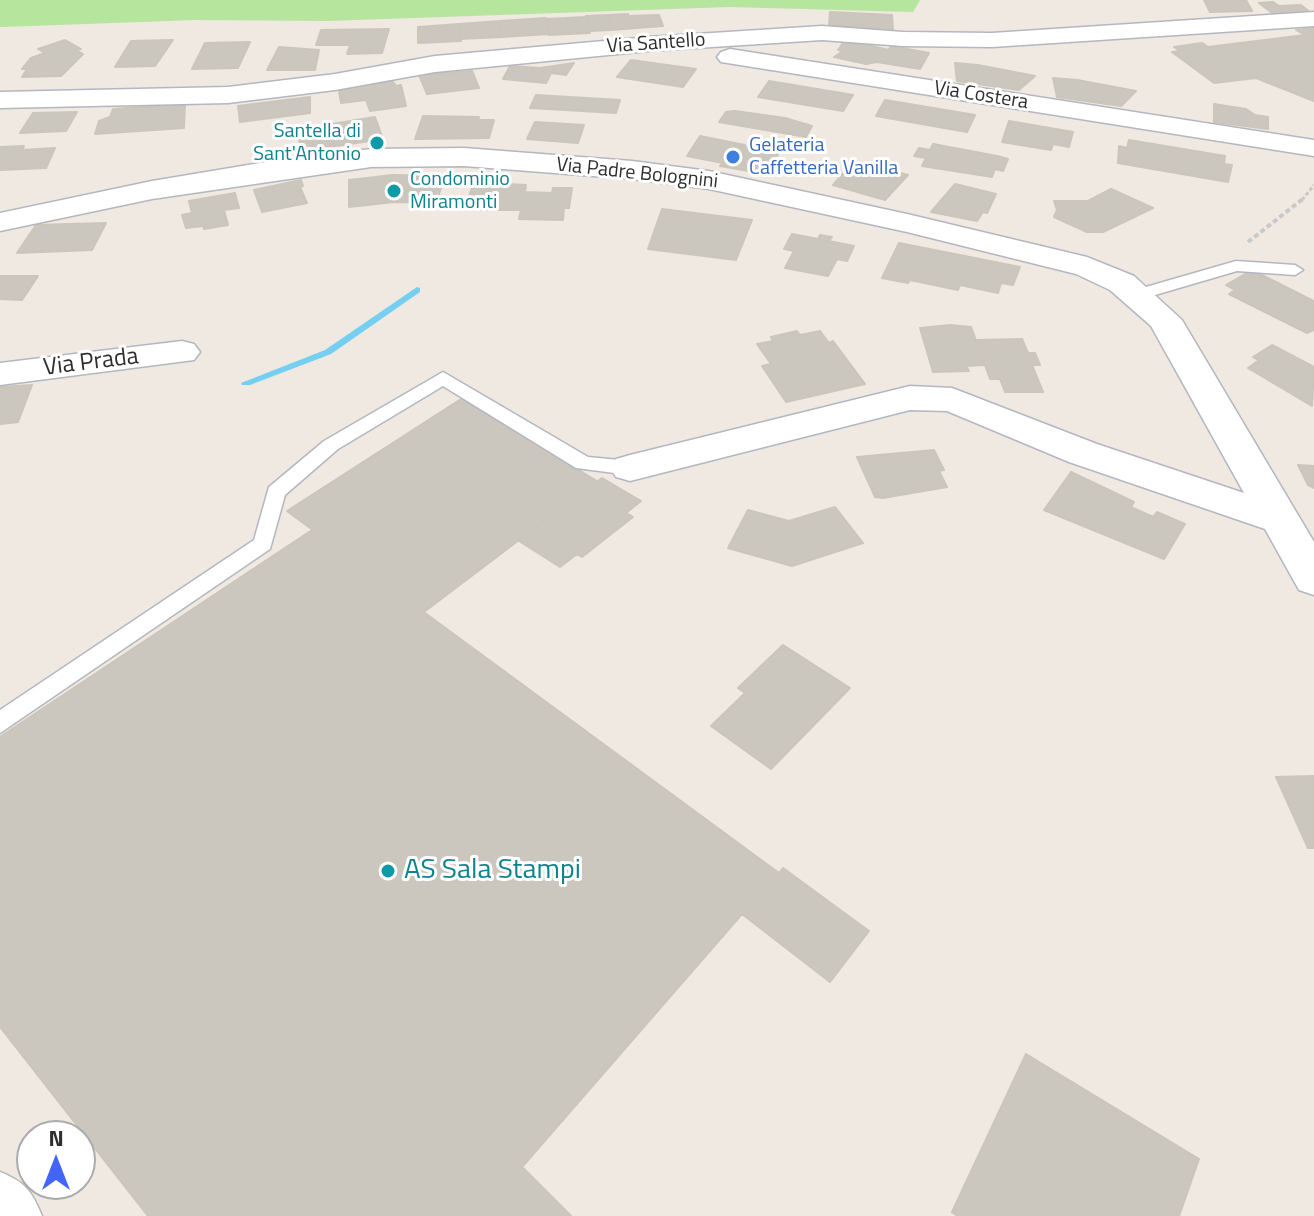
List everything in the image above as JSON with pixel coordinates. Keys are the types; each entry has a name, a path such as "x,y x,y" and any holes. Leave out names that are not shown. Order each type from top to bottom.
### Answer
{"street":[{"name":"Via Santello","path":"0,100 228,95 335,82 435,64 649,44 822,33 903,39 992,40 1314,19"},
{"name":"Via Costera","path":"649,44 1314,148"},
{"path":"0,117 32,101"},
{"name":"Via Padre Bolognini","path":"0,222 266,171 371,158 464,157 632,170 725,184 1072,263 1122,283 1165,320 1314,579"},
{"name":"Via Padre Bolognini","path":"0,204 44,207 50,211"},
{"name":"Via Prada","path":"0,374 182,352"},
{"path":"630,468 910,398 952,400 1083,453 1279,519"},
{"path":"0,1204 10,1216"}],"lane":[{"path":"1138,295 1236,266 1295,270"},
{"path":"0,723 263,544 276,492 331,445 443,378 583,463 630,468"}],"green space":[{"path":"0,0 920,0 913,12 729,7 328,21 195,20 0,27"}],"building":[{"path":"1204,0 1246,0 1252,11 1210,12"},
{"path":"1273,2 1279,6 1301,5 1311,13 1275,15 1259,3"},
{"path":"830,12 892,15 893,31 862,29 862,26 829,26"},
{"path":"607,15 659,15 663,26 611,30"},
{"path":"607,15 611,30 590,31 586,16"},
{"path":"586,17 590,33 569,34 566,18"},
{"path":"546,18 549,34 502,37 500,21"},
{"path":"566,18 569,34 549,35 546,19"},
{"path":"500,21 502,37 460,39 459,24"},
{"path":"459,24 461,41 418,43 418,27"},
{"path":"1314,28 1314,101 1256,78 1214,83 1172,52 1180,51 1174,47 1202,43 1208,47 1305,35 1296,30"},
{"path":"389,29 382,53 347,54 350,45 316,45 321,30"},
{"path":"65,40 81,49 76,50 83,54 61,76 22,77 27,69 22,69 31,58 45,53 38,49"},
{"path":"173,40 155,66 115,67 131,41"},
{"path":"845,40 889,50 891,46 929,53 920,69 877,62 866,64 834,57 843,51 838,50"},
{"path":"250,42 238,68 192,69 205,43"},
{"path":"279,47 319,50 315,70 267,70"},
{"path":"631,60 696,69 683,87 617,77"},
{"path":"574,63 566,75 551,73 546,83 503,79 510,66 540,68"},
{"path":"955,63 1035,76 1019,90 957,81"},
{"path":"472,71 479,88 427,94 419,75"},
{"path":"1053,78 1136,91 1121,106 1057,97"},
{"path":"391,79 396,86 401,85 406,106 370,111 366,100 341,103 339,91"},
{"path":"769,81 853,95 843,111 758,97"},
{"path":"536,95 620,100 616,113 530,108"},
{"path":"310,97 310,113 240,122 238,106"},
{"path":"885,100 975,115 967,132 876,116"},
{"path":"185,104 184,128 95,134 99,121 110,117 113,109"},
{"path":"1214,104 1246,109 1255,115 1268,117 1268,129 1214,122"},
{"path":"77,112 66,131 20,133 33,113"},
{"path":"726,112 785,118 812,126 806,137 719,122"},
{"path":"423,116 494,120 489,138 415,139"},
{"path":"375,117 383,139 303,151 295,130"},
{"path":"1009,121 1073,132 1069,147 1053,144 1051,150 1002,142"},
{"path":"535,122 584,125 578,143 527,139"},
{"path":"700,136 779,153 771,165 766,164 760,173 720,166 723,163 687,156"},
{"path":"1129,140 1225,156 1224,164 1232,165 1228,182 1118,163 1119,146 1127,148"},
{"path":"933,144 1008,159 1003,171 995,169 992,177 922,166 926,158 914,156 919,148 930,150"},
{"path":"24,146 22,150 55,148 46,168 0,170 0,147"},
{"path":"854,161 908,175 885,200 833,185"},
{"name":"Condominio Miramonti","path":"393,175 445,176 436,203 394,202 349,207 349,180"},
{"path":"476,178 490,178 488,183 526,185 525,192 552,193 553,188 572,188 569,208 564,208 563,220 519,219 521,210 481,210 482,207 465,206"},
{"path":"301,180 303,186 300,187 307,203 262,212 254,190"},
{"path":"955,184 996,194 987,213 983,212 977,221 931,212"},
{"path":"1111,189 1153,208 1103,232 1087,232 1054,217 1057,210 1054,201 1088,201"},
{"path":"235,193 239,208 224,210 228,225 186,228 182,215 192,213 189,201"},
{"path":"662,209 752,220 736,260 648,249"},
{"path":"106,223 92,250 17,253 36,225"},
{"path":"792,234 818,239 820,235 832,237 829,241 854,246 847,261 837,259 828,276 785,268 794,251 784,249"},
{"path":"899,243 1020,267 1013,285 1001,283 998,293 960,285 958,290 882,278"},
{"path":"1252,270 1314,301 1314,330 1307,333 1229,294 1235,290 1226,285"},
{"path":"0,276 38,276 22,300 0,299"},
{"path":"950,325 971,327 985,365 966,366 969,371 933,372 920,328"},
{"path":"797,331 800,335 820,331 829,343 833,341 865,384 786,402 762,366 771,364 757,344"},
{"path":"1022,339 1028,353 1035,353 1040,365 1032,365 1043,392 1005,392 1000,379 990,379 976,340"},
{"path":"1272,345 1314,367 1312,406 1248,368 1259,360 1253,357"},
{"path":"32,385 18,422 0,424 0,387"},
{"path":"461,399 597,481 424,612 287,511"},
{"path":"934,450 944,470 939,471 947,487 883,498 875,497 857,457"},
{"path":"1298,465 1314,466 1314,488 1308,485"},
{"path":"1071,472 1134,502 1131,507 1153,517 1157,512 1185,524 1164,559 1044,510"},
{"path":"602,478 641,501 626,513 633,517 582,557 577,554 560,567 519,541"},
{"path":"835,507 863,543 792,566 728,548 748,510 789,521"},
{"name":"AS Sala Stampi","path":"312,530 779,873 783,868 869,931 830,982 742,914 522,1167 571,1216 148,1216 96,1150 96,1120 73,1120 0,1027 0,737"},
{"path":"783,645 850,688 771,769 711,726 745,693 738,688"},
{"path":"1314,776 1314,848 1308,848 1276,777"},
{"path":"1026,1054 1199,1159 1179,1216 957,1216 952,1212"}],"waterway":[{"path":"246,383 328,352 417,290"}],"place":[{"name":"Santella di Sant'Antonio","path":"377,143"},
{"name":"Gelateria Caffetteria Vanilla","path":"733,157"},
{"name":"Condominio Miramonti","path":"394,191"},
{"name":"AS Sala Stampi","path":"388,871"}]}
